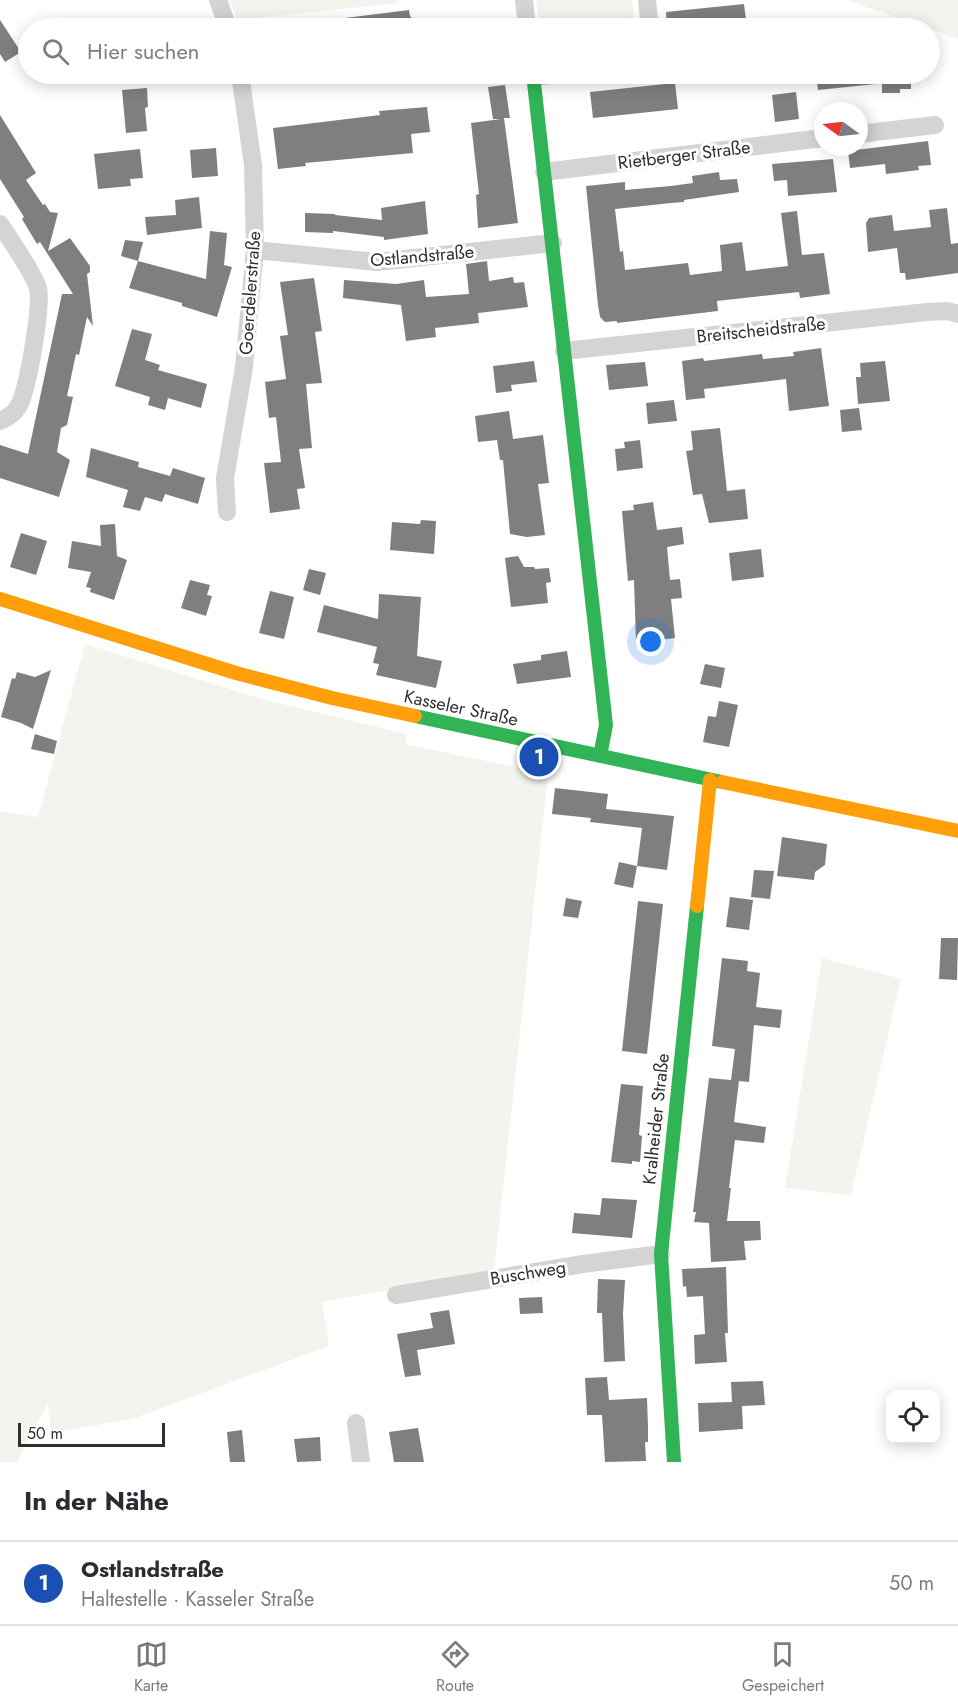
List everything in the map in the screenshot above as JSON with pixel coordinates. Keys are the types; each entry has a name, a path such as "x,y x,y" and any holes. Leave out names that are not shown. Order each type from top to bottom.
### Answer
{"street":[{"path":"218,0 224,18"},
{"path":"524,0 526,18"},
{"path":"647,0 650,18"},
{"name":"Goerdelerstraße","path":"227,512 225,478 244,367 255,250 254,173 241,84"},
{"path":"534,84 606,725 600,756"},
{"path":"868,133 935,125"},
{"name":"Rietberger Straße","path":"544,172 814,139"},
{"path":"0,224 37,286 40,301 39,318 21,400 11,415 0,421"},
{"name":"Ostlandstraße","path":"255,250 377,262 553,243"},
{"name":"Breitscheidstraße","path":"564,351 927,312 948,311 958,314"},
{"name":"Kasseler Straße","path":"0,599 288,687 710,780 958,831"},
{"name":"Kralheider Straße","path":"674,1462 661,1254 710,780"},
{"name":"Buschweg","path":"396,1295 583,1264 661,1254"},
{"path":"356,1423 362,1462"}],"shaded area":[{"path":"230,0 397,0 397,3 256,18 236,18"},
{"path":"536,0 632,0 634,18 539,18"},
{"path":"847,0 958,0 958,39 940,33 940,18 898,18"},
{"path":"85,644 265,700 407,734 405,744 548,774 494,1271 322,1302 329,1346 132,1419 51,1433 48,1403 17,1462 0,1462 0,811 38,817"},
{"path":"822,958 901,979 851,1195 785,1188"}],"building":[{"path":"744,4 746,18 666,18 666,12"},
{"path":"409,10 412,18 345,18"},
{"path":"0,20 18,47 18,54 5,62 0,54"},
{"path":"675,84 678,109 593,118 590,92"},
{"path":"817,84 876,84 818,90"},
{"path":"882,84 911,84 911,89 900,89 900,93 882,93"},
{"path":"505,85 510,118 504,118 518,223 478,228 476,195 479,194 471,123 501,119 493,119 488,87"},
{"path":"147,88 148,107 145,108 147,131 126,133 122,90"},
{"path":"796,92 799,119 775,122 772,95"},
{"path":"427,107 430,132 411,134 413,153 305,163 306,166 278,169 273,128 380,115 379,111"},
{"path":"0,115 36,173 26,180 43,205 45,204 50,212 58,213 48,251 70,238 90,266 90,272 87,274 93,326 87,317 67,396 73,397 67,425 61,428 57,452 70,460 59,497 0,478 0,445 28,454 62,294 73,294 40,242 37,244 22,219 24,217 0,179"},
{"path":"928,141 931,165 918,166 919,170 886,174 885,164 850,168 849,156 868,156 868,148"},
{"path":"216,148 218,176 192,178 190,150"},
{"path":"140,149 143,178 130,179 131,186 98,189 94,154"},
{"path":"833,159 837,192 788,196 787,180 774,181 772,164"},
{"path":"719,172 720,180 737,179 739,192 684,200 684,202 615,209 620,252 623,251 625,270 688,263 690,275 722,271 720,245 742,242 746,271 788,266 781,213 797,211 802,255 824,253 830,294 800,298 799,292 717,301 718,311 617,323 617,321 605,322 600,317 598,305 586,186 625,182 625,190 671,186 693,183 692,176"},
{"path":"199,197 202,228 147,235 145,217 176,215 175,200"},
{"path":"425,201 428,234 384,240 384,237 333,231 333,233 305,232 305,213 382,220 381,208"},
{"path":"947,208 951,244 958,243 958,273 906,280 905,273 900,273 897,248 868,252 866,223 869,218 892,215 894,231 931,227 929,210"},
{"path":"210,231 227,233 224,265 232,267 217,317 182,306 182,303 129,288 138,261 206,279"},
{"path":"125,240 143,242 138,261 121,256"},
{"path":"487,261 489,281 513,277 514,283 524,282 528,307 478,313 479,323 435,328 436,337 406,341 401,305 343,298 344,280 396,284 424,280 426,297 469,294 466,264"},
{"path":"314,278 322,331 315,332 322,383 306,384 312,448 299,449 305,488 297,489 300,509 270,513 264,463 281,462 276,417 269,418 265,382 286,379 280,336 288,335 280,282"},
{"path":"132,329 152,334 145,360 160,365 158,370 207,384 201,408 168,398 165,410 148,405 150,397 115,386"},
{"path":"821,348 829,406 789,411 786,379 704,389 705,398 686,400 682,361 703,358 704,361 762,354 763,359 794,356 793,352"},
{"path":"534,361 537,382 511,385 512,391 496,393 493,366"},
{"path":"885,361 890,401 858,404 856,377 861,377 860,363"},
{"path":"645,362 648,386 609,390 606,365"},
{"path":"674,400 677,421 648,424 646,403"},
{"path":"859,408 862,430 842,432 840,410"},
{"path":"509,411 513,439 543,435 549,483 538,484 545,535 527,537 510,534 503,460 500,460 497,440 478,442 475,416"},
{"path":"720,428 727,491 745,489 748,519 709,523 702,494 693,495 686,451 693,450 691,431"},
{"path":"640,440 643,468 617,471 615,449 625,448 624,442"},
{"path":"91,448 139,462 138,467 170,476 173,468 205,478 198,504 165,494 162,502 145,497 140,511 123,507 128,490 86,477"},
{"path":"653,502 657,530 682,527 684,544 667,547 670,580 680,579 682,598 671,599 675,638 636,643 634,580 628,581 622,511 634,510 633,505"},
{"path":"421,520 436,521 434,554 390,550 392,522 420,524"},
{"path":"115,524 117,556 127,560 114,600 90,592 91,588 86,587 91,572 68,568 72,541 101,546 100,525"},
{"path":"21,533 47,541 36,575 10,567"},
{"path":"761,549 764,577 732,581 729,553"},
{"path":"518,556 524,567 549,568 551,582 546,583 548,603 511,607 505,558"},
{"path":"309,569 326,573 320,595 303,590"},
{"path":"190,580 210,585 207,595 212,596 206,616 181,608"},
{"path":"270,591 294,597 284,639 259,633"},
{"path":"379,594 421,597 417,656 442,661 436,688 376,675 379,664 373,663 377,647 317,632 324,605 378,619"},
{"path":"567,651 571,677 517,684 513,664 541,660 541,655"},
{"path":"705,664 725,668 721,688 700,684"},
{"path":"51,670 33,729 1,717 12,678 15,679 17,672 35,677"},
{"path":"719,701 738,705 729,747 703,742 708,716 716,717"},
{"path":"35,734 57,741 54,754 31,749"},
{"path":"555,788 608,794 606,809 674,816 667,870 637,866 642,828 590,822 591,818 552,814"},
{"path":"782,837 827,844 825,865 815,872 814,880 777,876"},
{"path":"619,862 637,866 633,888 614,884"},
{"path":"754,870 774,871 770,899 751,897"},
{"path":"730,897 753,900 749,930 726,927"},
{"path":"566,898 582,901 578,918 563,916"},
{"path":"638,901 663,904 647,1054 622,1051"},
{"path":"941,938 958,938 957,980 939,979"},
{"path":"722,958 748,961 747,971 760,973 756,1007 782,1010 780,1028 754,1025 749,1082 739,1081 734,1122 766,1127 764,1143 735,1140 727,1221 760,1221 761,1240 744,1241 746,1260 711,1262 709,1223 694,1222 696,1212 693,1212 709,1078 731,1080 735,1049 712,1046"},
{"path":"621,1084 643,1086 639,1135 642,1136 640,1162 632,1161 632,1164 611,1162"},
{"path":"602,1198 637,1200 632,1238 572,1233 574,1213 600,1215"},
{"path":"726,1267 727,1362 695,1364 694,1335 705,1334 703,1296 687,1297 686,1286 683,1287 682,1269"},
{"path":"598,1279 625,1280 623,1314 625,1361 604,1362 602,1313 597,1313"},
{"path":"542,1297 543,1313 520,1314 519,1298"},
{"path":"449,1310 455,1344 417,1350 421,1375 405,1377 397,1334 433,1328 430,1313"},
{"path":"607,1377 609,1400 647,1398 646,1461 605,1462 602,1415 587,1415 585,1378"},
{"path":"763,1381 765,1405 742,1406 743,1429 699,1432 698,1403 732,1402 731,1382"},
{"path":"418,1428 424,1462 394,1462 389,1432"},
{"path":"242,1430 245,1462 230,1462 227,1432"},
{"path":"320,1437 321,1461 297,1462 294,1439"}],"traffic: fast":[{"path":"534,84 606,725 600,756"},
{"path":"415,716 722,782"},
{"path":"674,1462 661,1254 697,906"}],"traffic: slow":[{"path":"0,599 236,673 332,698 415,716"},
{"path":"697,906 710,780"},
{"path":"722,782 958,831"}],"place":[{"name":"Ostlandstraße","path":"539,757"}]}
